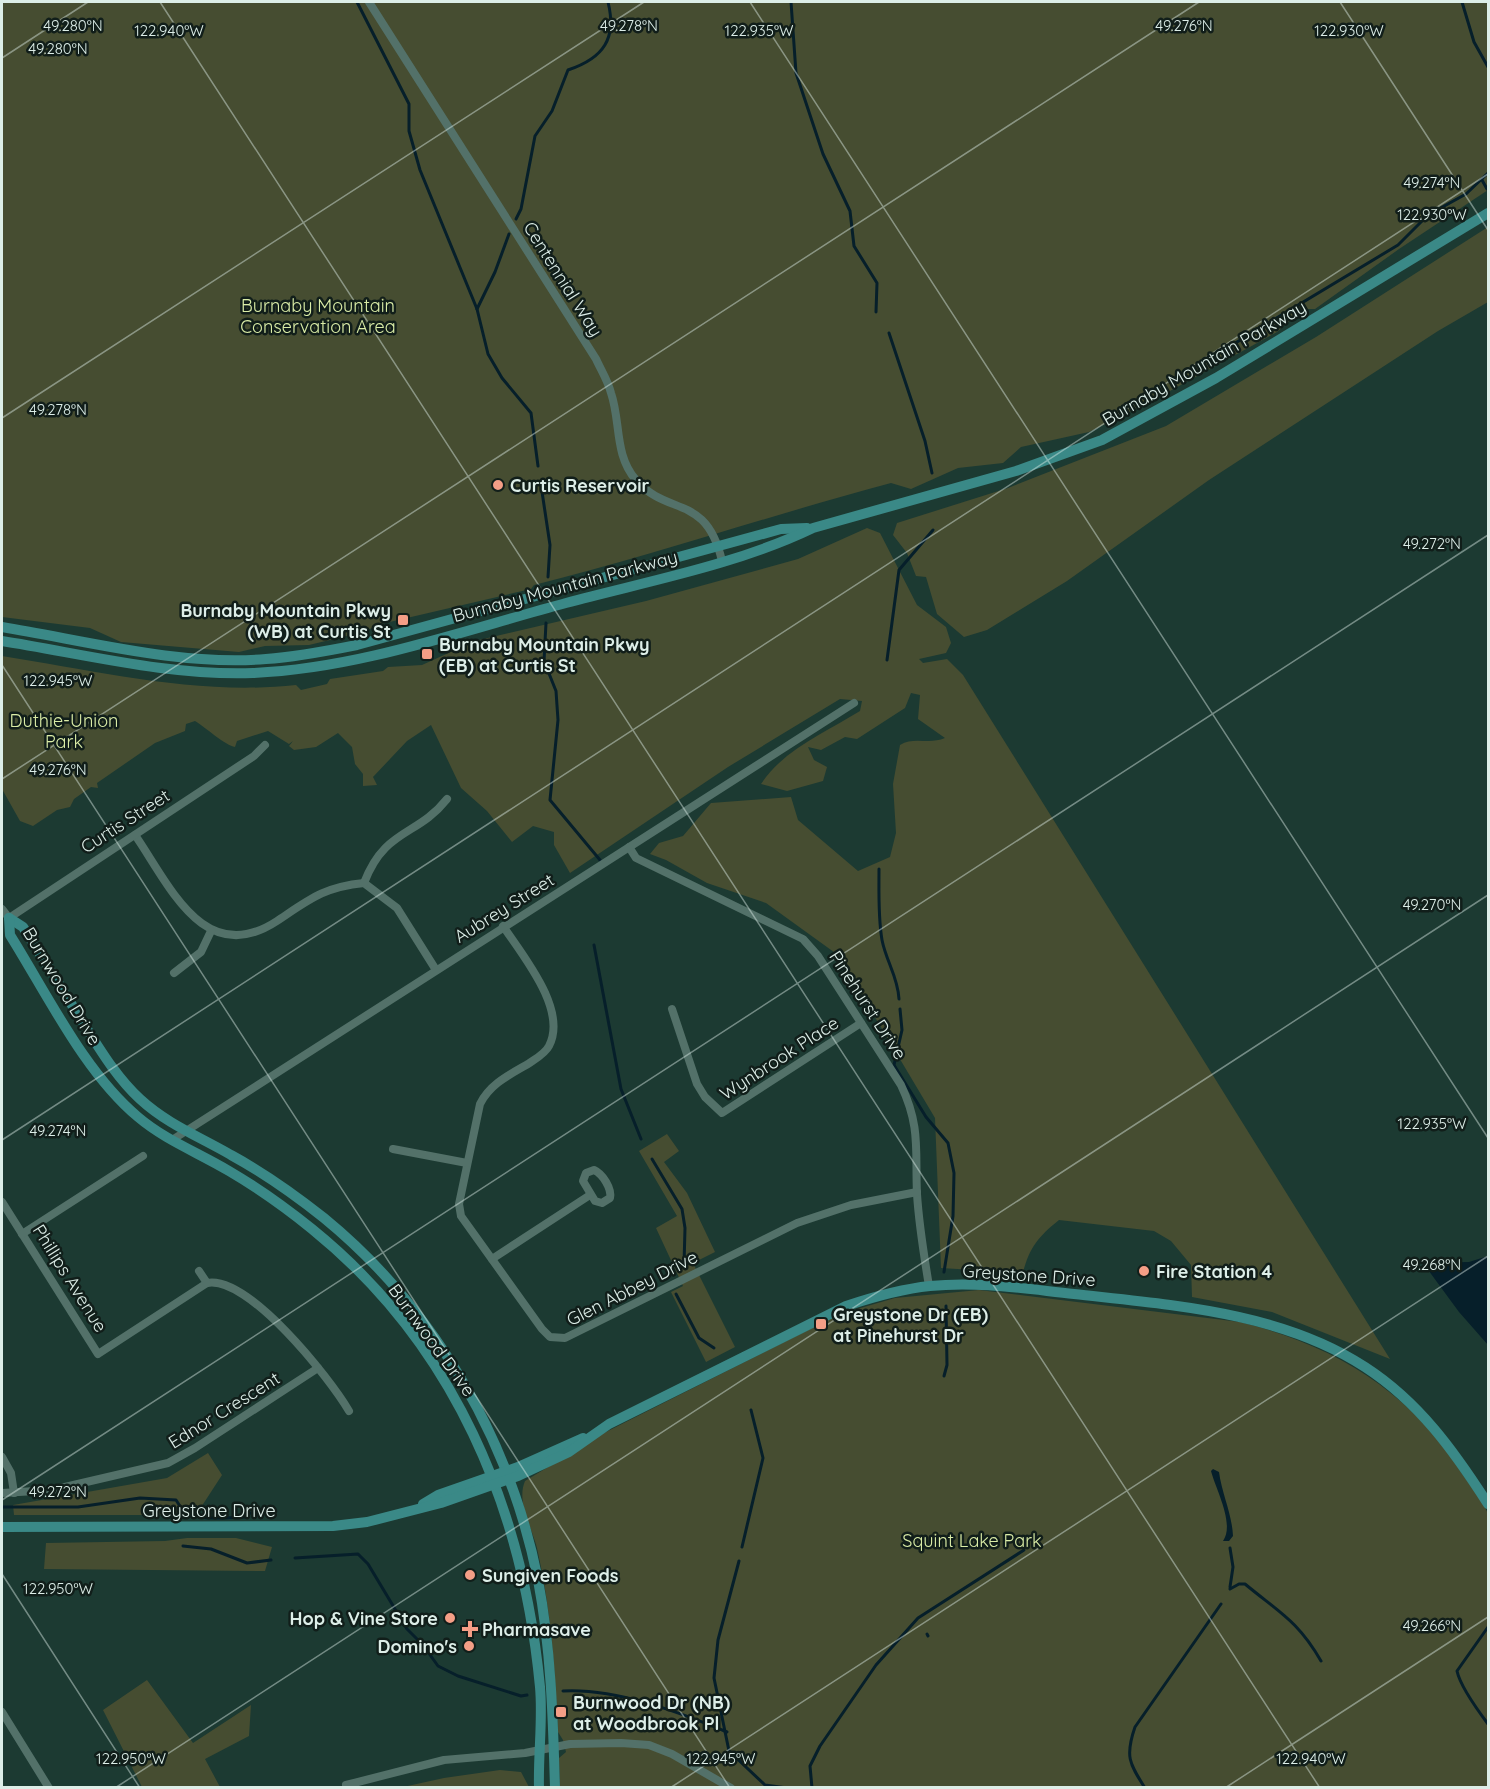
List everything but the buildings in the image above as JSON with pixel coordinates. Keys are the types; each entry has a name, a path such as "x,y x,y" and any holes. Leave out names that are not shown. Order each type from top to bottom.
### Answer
{"street":[{"name":"Centennial Way","path":"369,2 596,359 612,394 621,449 630,473 653,494 694,512 705,524 722,561"},
{"name":"Burnaby Mountain Parkway","path":"2,641 176,669 217,673 291,671 374,655 722,561 784,542 813,528 1016,471 1102,440 1216,378 1488,213"},
{"name":"Burnaby Mountain Parkway","path":"2,627 182,656 266,659 357,645 781,529 813,528"},
{"name":"Aubrey Street","path":"172,1140 854,703"},
{"name":"Curtis Street","path":"4,917 135,835 254,756 266,745"},
{"path":"364,883 376,856 390,841 436,812 447,799"},
{"path":"135,835 186,910 211,931 234,934 254,932 270,925 328,889 364,883 397,908 436,970"},
{"name":"Pinehurst Drive","path":"628,846 636,858 803,939 818,956 908,1101 917,1138 917,1192 929,1286"},
{"name":"Burnwood Drive","path":"4,917 23,927 102,1053 126,1085 155,1111 254,1168 290,1192 332,1226 382,1275 448,1359 488,1427 508,1475 530,1543 538,1582 552,1690 554,1747"},
{"name":"Burnwood Drive","path":"4,917 10,935 93,1068 139,1118 172,1140 230,1172 280,1205 341,1254 407,1328 447,1384 473,1429 495,1479 517,1555 529,1608 540,1691 538,1749"},
{"name":"Glen Abbey Drive","path":"503,926 549,998 554,1031 549,1048 485,1093 480,1104 459,1204 461,1216 550,1337 566,1338 797,1223 851,1205 917,1192"},
{"path":"174,973 201,952 211,931"},
{"name":"Wynbrook Place","path":"672,1009 697,1084 705,1097 722,1113 861,1023"},
{"path":"393,1149 467,1163"},
{"path":"22,1234 142,1156"},
{"path":"492,1258 590,1195"},
{"name":"Phillips Avenue","path":"2,1202 98,1354 207,1283"},
{"path":"199,1271 207,1283 218,1281 231,1285 286,1330 318,1368 349,1411"},
{"name":"Greystone Drive","path":"2,1527 333,1527 367,1522 441,1503 508,1475 588,1437 803,1325 846,1306 882,1294 929,1286 987,1285 1150,1302 1273,1324 1306,1336 1364,1366 1390,1384 1433,1425 1453,1449 1488,1504"},
{"name":"Ednor Crescent","path":"2,1493 52,1490 168,1463 195,1449 318,1368"},
{"path":"2,1457 11,1473 14,1493"},
{"path":"2,1712 49,1788"},
{"path":"346,1785 444,1761 593,1743 649,1746 672,1754 731,1788"},
{"path":"554,1747 555,1788"},
{"path":"538,1749 539,1788"}],"green space":[{"name":"Burnaby Mountain Conservation Area","path":"2,2 1488,2 1488,190 1399,249 1315,309 1303,309 1277,332 1150,402 1089,432 1021,447 1003,463 958,468 911,489 891,483 534,585 531,589 381,624 363,632 309,645 265,646 239,652 121,642 90,628 2,617"},
{"path":"1488,227 1488,302 1438,331 1209,480 1067,581 987,630 964,637 937,614 926,577 916,576 907,553 893,535 897,523 1008,488 1166,426 1316,337"},
{"name":"Duthie-Union Park","path":"867,528 880,533 917,605 946,627 951,643 946,653 919,659 923,663 947,659 963,675 1390,1359 1272,1312 1192,1297 1191,1265 1171,1241 1154,1231 1059,1220 1036,1243 1028,1256 1023,1273 941,1268 935,1118 838,955 766,903 707,883 666,860 650,854 659,843 683,836 711,803 791,797 798,820 858,871 890,857 896,833 893,784 900,745 911,741 933,741 945,738 918,719 920,695 911,693 905,708 857,739 845,737 821,750 808,747 814,760 827,767 823,781 787,791 761,784 770,772 793,751 860,711 862,701 840,699 728,767 570,873 554,845 554,832 533,826 512,842 487,811 461,788 431,725 407,741 373,777 377,785 363,786 363,774 355,764 352,747 338,733 316,747 294,750 289,746 293,741 289,744 268,731 237,741 235,747 195,721 186,724 185,731 155,743 97,783 98,788 91,787 74,799 70,807 57,810 33,826 20,821 2,789 2,656 185,685 259,688 296,685 301,690 327,684 330,679 383,671 388,667 422,665 475,641 646,601 798,559"},
{"path":"667,1134 679,1151 664,1162 687,1193 715,1252 693,1263 735,1347 706,1362 671,1292 683,1286 656,1228 677,1216 639,1151"},
{"name":"Squint Lake Park","path":"979,1290 1240,1322 1275,1332 1308,1344 1368,1376 1419,1419 1442,1445 1488,1514 1488,1787 560,1787 559,1758 566,1752 558,1732 554,1663 546,1594 537,1548 522,1498 525,1481 604,1433 840,1314 895,1298"},
{"path":"208,1453 222,1475 196,1515 14,1515 13,1505 167,1478"},
{"path":"187,1538 236,1538 272,1547 265,1571 44,1569 46,1543 165,1541"},
{"path":"147,1680 193,1743 251,1705 249,1736 205,1759 220,1787 142,1787 103,1710"},
{"path":"500,1770 521,1772 529,1787 403,1787 444,1778"}],"water":[{"path":"1488,1256 1488,1345 1459,1312 1423,1263 1469,1262"},
{"path":"1213,1469 1219,1472 1231,1520 1233,1536 1229,1541 1223,1541 1227,1526 1226,1516 1211,1471"}],"waterway":[{"path":"357,2 409,104 409,131 420,170 477,309 488,354 502,378 531,413 538,466"},
{"path":"516,219 521,209 535,136 552,111 568,70 591,59 605,45 611,26 608,2"},
{"path":"791,2 796,73 823,154 850,211 854,246 877,283 876,312"},
{"path":"1462,2 1474,42 1488,67"},
{"path":"1232,345 1398,245 1428,215 1466,194 1488,173"},
{"path":"1482,180 1487,189"},
{"path":"477,309 495,272 509,234"},
{"path":"889,333 925,441 932,473"},
{"path":"541,485 550,545 548,577"},
{"path":"887,660 899,570 933,530"},
{"path":"546,623 544,661 556,691 558,720 550,800 600,860"},
{"path":"879,869 879,913 882,940 899,999"},
{"path":"594,945 621,1089 641,1139"},
{"path":"900,1009 902,1030 894,1065 926,1117 948,1143 954,1173 953,1216 944,1272"},
{"path":"652,1159 682,1209 685,1228 684,1265"},
{"path":"676,1294 699,1338 714,1348"},
{"path":"944,1376 947,1365 946,1306"},
{"path":"742,1547 763,1458 751,1410"},
{"path":"2,1507 78,1507 140,1498 176,1500 187,1517"},
{"path":"188,1514 224,1518 245,1517 250,1513"},
{"path":"183,1546 211,1549 247,1563 271,1560"},
{"path":"1230,1548 1233,1567 1230,1587"},
{"path":"812,1788 810,1766 820,1746 876,1665 918,1618 1024,1550"},
{"path":"295,1558 358,1554 368,1564 407,1629 423,1645 438,1666 458,1676 521,1696 527,1695"},
{"path":"739,1561 718,1640 714,1678 729,1751 765,1785 787,1788"},
{"path":"1230,1589 1239,1584 1245,1584 1296,1627 1313,1647 1321,1661"},
{"path":"1145,1788 1130,1759 1130,1745 1135,1727 1221,1604"},
{"path":"1488,1627 1457,1671 1466,1691 1488,1724"},
{"path":"563,1691 604,1693 625,1697 668,1709 727,1732"}],"place":[{"name":"Curtis Reservoir","path":"498,485"},
{"name":"Burnaby Mountain Pkwy (WB) at Curtis St","path":"403,620"},
{"name":"Burnaby Mountain Pkwy (EB) at Curtis St","path":"427,654"},
{"name":"Fire Station 4","path":"1144,1271"},
{"name":"Greystone Dr (EB) at Pinehurst Dr","path":"821,1324"},
{"name":"Sungiven Foods","path":"470,1575"},
{"name":"Hop & Vine Store","path":"450,1618"},
{"name":"Pharmasave","path":"470,1629"},
{"name":"Domino's","path":"469,1646"},
{"name":"Burnwood Dr (NB) at Woodbrook Pl","path":"561,1712"}]}
